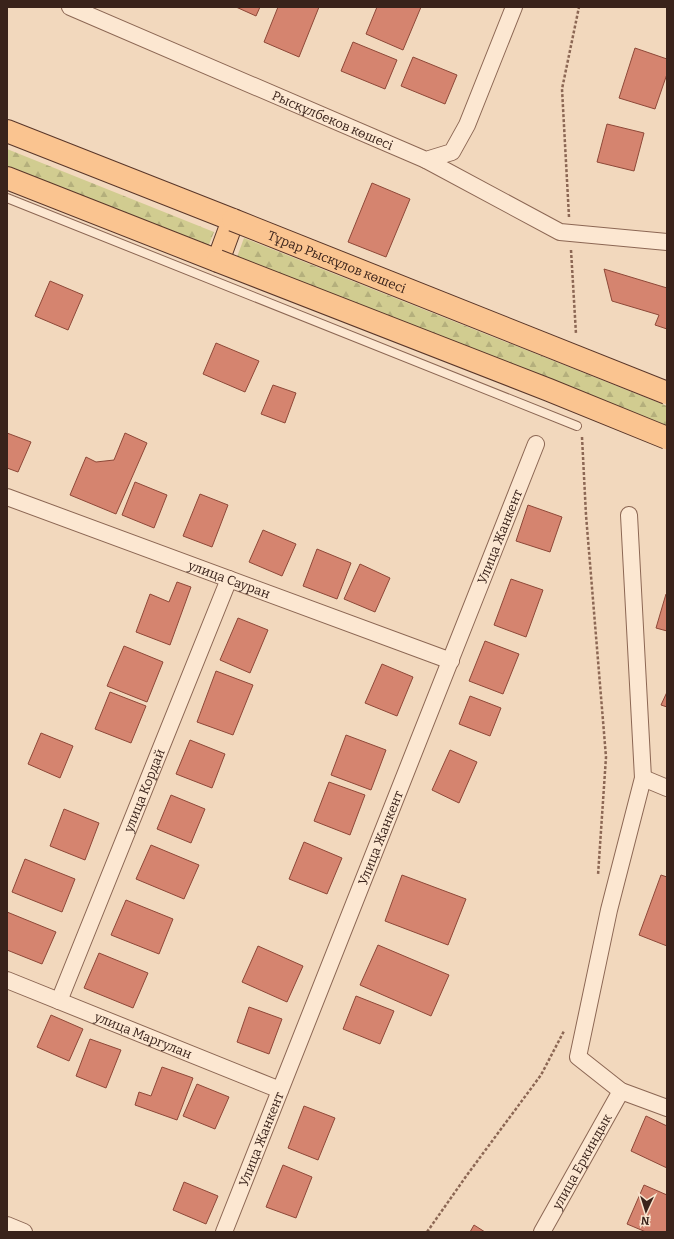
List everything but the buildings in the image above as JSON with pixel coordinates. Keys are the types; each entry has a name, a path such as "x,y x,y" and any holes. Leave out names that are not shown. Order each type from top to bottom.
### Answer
{"main road":[{"name":"Тұрар Рыскұлов көшесі","path":"7,131 667,393"},
{"path":"7,178 549,390 667,438"},
{"path":"218,261 233,220"}],"street":[{"name":"Рысқұлбеков көшесі","path":"70,7 426,160 560,232 667,242"},
{"path":"426,160 452,152 467,125 514,7"},
{"name":"Улица Жанкент","path":"224,1232 536,444"},
{"name":"улица Сауран","path":"7,497 451,661"},
{"path":"629,515 643,778 609,910 578,1057 621,1091 667,1108"},
{"name":"улица Кордай","path":"58,1001 229,579"},
{"path":"643,778 667,788"},
{"name":"улица Маргулан","path":"7,980 280,1090"},
{"name":"улица Еркиндык","path":"542,1232 621,1091"},
{"path":"7,1225 24,1232"}],"lane":[{"path":"7,198 577,426"}],"path":[{"path":"576,335 562,89 579,7"},
{"path":"582,437 586,515 606,757 598,878"},
{"path":"428,1232 541,1075 565,1028"}],"green space":[{"path":"7,149 214,232 208,247 7,167"},
{"path":"244,238 667,406 667,426 237,257"}]}
